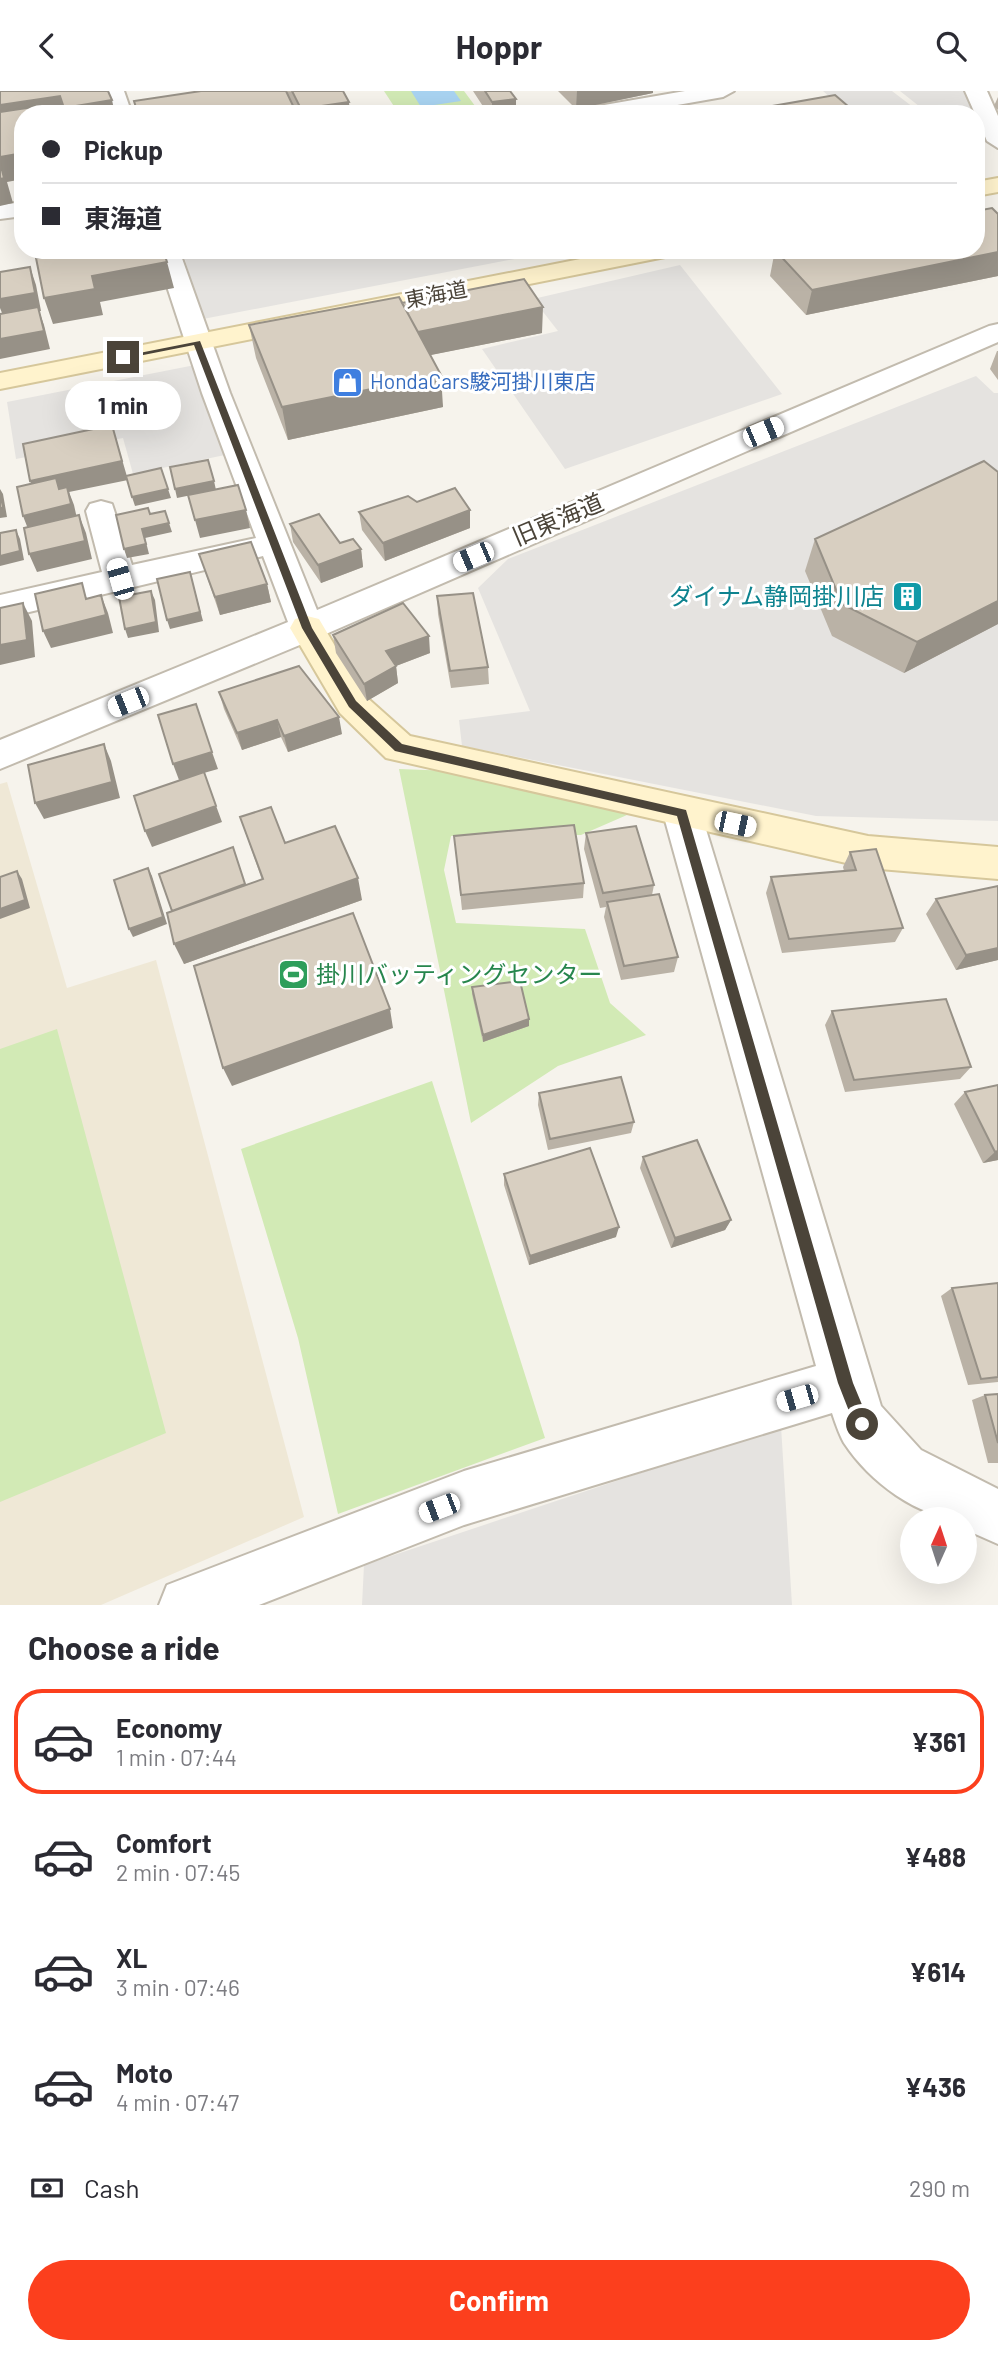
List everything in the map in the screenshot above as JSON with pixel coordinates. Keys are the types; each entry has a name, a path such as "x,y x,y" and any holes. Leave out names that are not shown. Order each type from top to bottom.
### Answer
{"main road":[{"name":"東海道","path":"0,381 619,259"},
{"path":"307,628 352,704 399,748 682,813 869,852 998,863"}],"street":[{"path":"640,105 723,91"},
{"path":"985,113 998,141"},
{"path":"170,259 197,342 307,628"},
{"name":"旧東海道","path":"0,754 307,628 998,332"},
{"path":"101,511 120,579"},
{"path":"0,607 274,543"},
{"path":"682,813 846,1383 862,1424 902,1469 998,1517"},
{"path":"187,1605 464,1498 625,1447 846,1383"}],"shaded area":[{"path":"823,91 892,91 910,105 839,105"},
{"path":"900,91 965,91 972,105 918,105"},
{"path":"185,259 514,259 203,319"},
{"path":"680,265 782,394 565,469 482,349 558,331 533,299"},
{"path":"195,365 225,455 133,474 123,438 16,459 7,402"},
{"path":"976,376 994,393 998,393 998,821 816,816 462,746 459,720 530,711 478,588 508,559"},
{"path":"7,782 67,988 156,960 304,1517 101,1605 0,1605 0,784"},
{"path":"781,1426 792,1605 362,1605 364,1565"}],"green space":[{"path":"384,91 464,91 474,105 393,105"},
{"path":"399,769 505,773 627,815 581,835 451,836 444,870 456,923 585,929 610,1003 646,1035 558,1066 471,1123"},
{"path":"57,1029 166,1433 0,1502 0,1049"},
{"path":"432,1081 545,1438 338,1514 298,1338 241,1149"}],"water":[{"path":"411,91 454,91 461,101 434,105 420,105"}],"building":[{"path":"0,91 108,91 112,100 63,105 60,96 0,105"},
{"path":"201,91 286,91 293,105 135,105 134,101"},
{"path":"292,91 343,91 349,102 328,105 299,105"},
{"path":"485,91 510,91 516,99 492,102"},
{"path":"835,95 847,105 778,105"},
{"path":"14,110 14,155 0,157 0,112"},
{"path":"0,162 4,178 0,179"},
{"path":"992,208 998,214 998,252 985,255 985,209"},
{"path":"36,259 166,259 167,262 92,276 95,289 44,298"},
{"path":"783,259 964,259 812,290"},
{"path":"30,267 35,293 0,299 0,272"},
{"path":"524,279 543,307 418,332 402,303"},
{"path":"399,297 441,375 282,407 249,325"},
{"path":"38,307 44,331 0,339 0,314"},
{"path":"112,425 122,461 30,481 23,444"},
{"path":"208,460 214,481 175,489 170,467"},
{"name":"ダイナム静岡掛川店","path":"984,461 998,472 998,601 917,642 842,604 815,539"},
{"path":"161,468 168,489 132,497 126,476"},
{"path":"56,478 59,489 67,487 71,504 23,516 17,487"},
{"path":"238,485 246,510 195,520 188,495"},
{"path":"455,488 470,510 383,543 359,512 408,496 417,502"},
{"path":"148,508 150,514 165,511 169,523 142,529 146,544 124,549 116,515"},
{"path":"319,514 340,543 353,539 361,549 318,565 290,524"},
{"path":"79,515 85,541 29,554 24,528"},
{"path":"16,530 20,551 0,556 0,533"},
{"path":"251,542 267,584 215,597 199,554"},
{"path":"190,572 200,612 167,620 157,579"},
{"path":"82,583 86,599 101,595 106,615 43,631 35,594"},
{"path":"151,591 156,622 125,629 119,597"},
{"path":"473,593 488,667 450,671 437,596"},
{"path":"23,603 27,640 0,645 0,608"},
{"path":"403,603 429,636 386,651 396,666 364,684 333,635"},
{"path":"299,666 339,717 284,736 277,720 237,733 219,692"},
{"path":"196,704 212,752 173,764 158,715"},
{"path":"104,744 112,782 35,803 28,765"},
{"path":"204,772 216,806 145,831 134,796"},
{"path":"271,807 285,843 335,826 358,878 174,944 167,913 263,879 240,817"},
{"path":"574,825 584,883 461,895 454,836"},
{"path":"636,826 654,885 603,893 586,833"},
{"path":"233,847 245,884 172,911 159,874"},
{"path":"876,849 903,928 789,939 771,877 856,870 850,852"},
{"path":"148,868 163,917 129,929 114,880"},
{"path":"17,871 25,900 0,909 0,877"},
{"path":"998,886 998,948 966,955 936,899"},
{"path":"659,894 678,957 624,966 607,902"},
{"path":"353,913 390,1009 223,1068 194,966"},
{"path":"520,981 529,1019 483,1035 472,987"},
{"path":"946,999 971,1067 854,1080 832,1011"},
{"path":"621,1077 634,1122 550,1139 539,1093"},
{"path":"998,1085 998,1151 995,1152 965,1092"},
{"path":"697,1140 731,1220 675,1238 643,1157"},
{"path":"590,1148 619,1227 530,1256 504,1174"},
{"path":"998,1283 998,1377 981,1379 952,1288"},
{"path":"998,1394 998,1443 985,1395"}],"place":[{"name":"HondaCars駿河掛川東店","path":"347,382"},
{"name":"ダイナム静岡掛川店","path":"907,597"},
{"name":"掛川バッティングセンター","path":"293,975"}],"route":[{"path":"123,357 197,342 250,486 307,628 352,704 399,748 682,813 846,1383 862,1424"}]}
